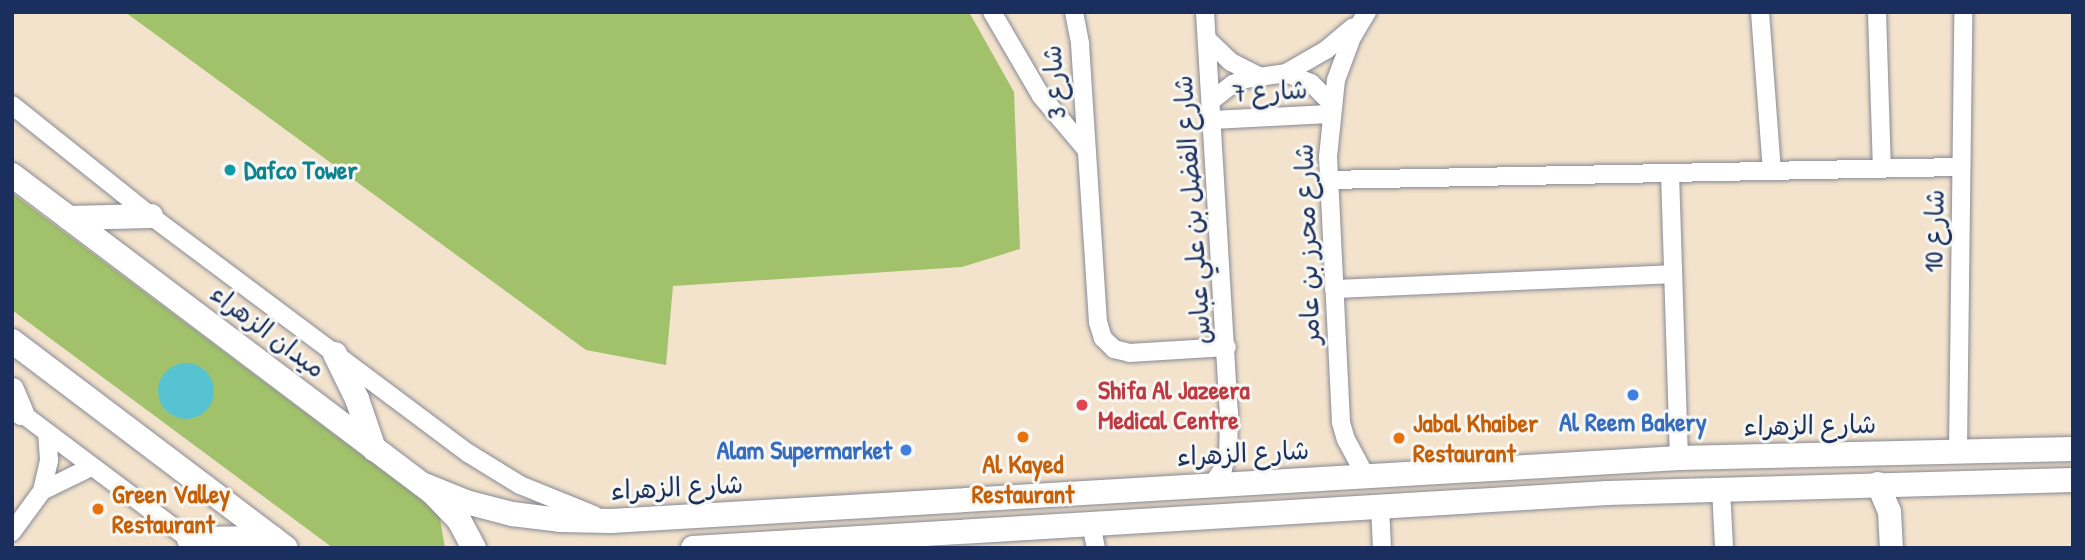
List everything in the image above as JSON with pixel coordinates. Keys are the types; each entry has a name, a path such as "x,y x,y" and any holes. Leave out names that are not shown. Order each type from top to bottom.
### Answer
{"main road":[{"name":"ميدان الزهراء","path":"12,175 422,484 459,520 474,548"},
{"path":"69,218 151,216"},
{"path":"12,341 279,543"},
{"path":"335,354 357,399 374,449"},
{"path":"12,390 17,410"},
{"name":"شارع الزهراء","path":"422,484 466,502 512,514 560,520 611,521 1679,458 1958,451 2069,444"},
{"path":"692,548 790,545 1090,523 1721,488 2066,478"},
{"path":"194,543 279,543"}],"street":[{"path":"992,12 1041,96 1085,148"},
{"name":"شارع 3","path":"1073,12 1080,44 1098,322 1103,338 1114,349 1130,353 1227,347"},
{"name":"شارع الفضل بن علي عباس","path":"1205,12 1227,347 1228,451 1223,469 1212,485"},
{"path":"1759,12 1772,171"},
{"path":"1877,12 1882,169"},
{"name":"شارع 10","path":"1958,451 1963,12"},
{"path":"1211,101 1233,84 1259,76 1286,73 1326,50 1365,15"},
{"name":"شارع محرز بن عامر","path":"1365,15 1342,58 1331,109 1328,180 1341,422 1350,448 1365,475"},
{"path":"1209,41 1231,62 1259,76"},
{"path":"1286,73 1311,83 1331,109"},
{"path":"12,106 151,216 493,470 548,498 611,521"},
{"name":"شارع 7","path":"1212,120 1331,109"},
{"path":"1328,180 1961,167"},
{"path":"1670,173 1679,458"},
{"path":"1334,289 1673,274"},
{"path":"17,410 194,543"},
{"path":"12,532 42,491 50,460 47,433"},
{"path":"42,491 91,467"},
{"path":"1877,484 1889,511 1891,548"},
{"path":"1721,488 1724,548"},
{"path":"1380,506 1382,548"},
{"path":"1090,523 1096,548"}],"green space":[{"path":"125,12 969,12 1014,92 1020,249 962,267 673,286 666,365 586,350"},
{"path":"12,193 439,513 445,548 333,548 12,310"}],"water":[{"path":"186,363 197,365 206,371 212,380 212,402 206,411 197,417 186,419 175,417 166,411 160,402 158,391 160,380 166,371 175,365"}],"place":[{"name":"Dafco Tower","path":"230,170"},
{"name":"Al Reem Bakery","path":"1633,395"},
{"name":"Shifa Al Jazeera Medical Centre","path":"1082,405"},
{"name":"Al Kayed Restaurant","path":"1023,437"},
{"name":"Jabal Khaiber Restaurant","path":"1399,438"},
{"name":"Alam Supermarket","path":"906,450"},
{"name":"Green Valley Restaurant","path":"98,509"}]}
